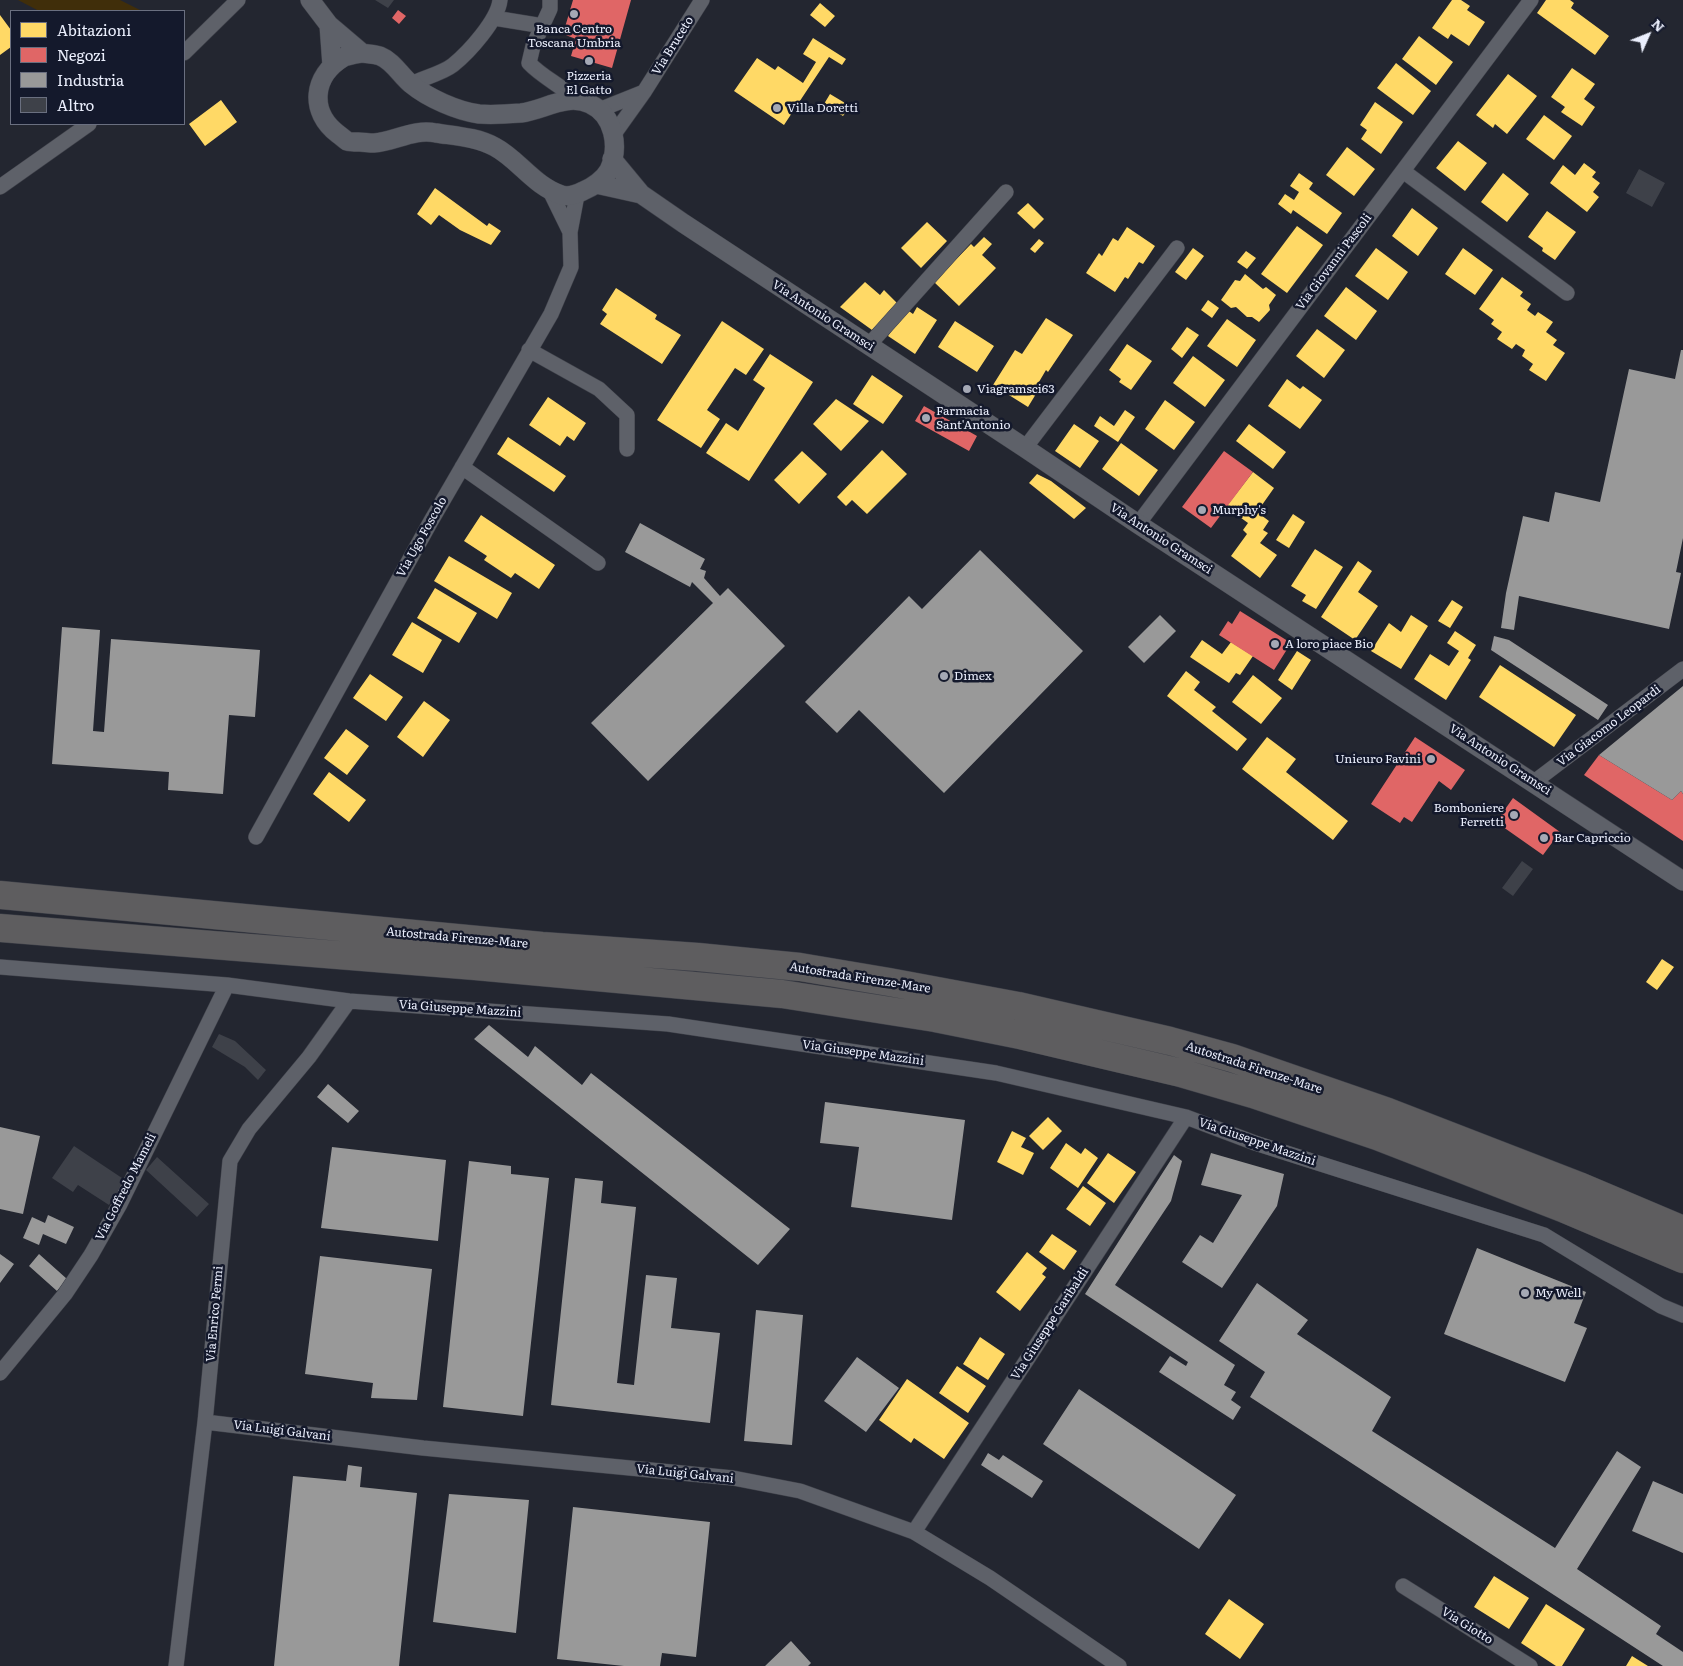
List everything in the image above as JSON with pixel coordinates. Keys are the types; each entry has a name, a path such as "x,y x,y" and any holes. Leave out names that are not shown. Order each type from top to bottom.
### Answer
{"highway":[{"name":"Autostrada Firenze-Mare","path":"0,895 522,944 698,957 800,968 1018,1006 1232,1058 1388,1112 1579,1186 1683,1230"},
{"name":"Autostrada Firenze-Mare","path":"0,928 465,965 782,994 935,1018 1010,1033 1181,1073 1253,1094 1377,1136 1565,1209 1683,1259"}],"street":[{"path":"185,52 238,0"},
{"path":"310,0 329,26 362,53"},
{"path":"411,84 453,66 477,41 494,18 500,0"},
{"path":"550,0 550,9 533,46 529,63 540,74 570,94 577,101"},
{"name":"Via Bruceto","path":"614,134 644,92 702,0"},
{"name":"Via Giovanni Pascoli","path":"1138,524 1531,0"},
{"path":"494,18 543,26"},
{"path":"329,26 332,66"},
{"path":"362,53 381,56 411,84 448,106 480,114 521,113 558,102 577,101 589,104 608,119 614,134 612,158 608,170 596,184 577,194 563,195 549,189 494,146 476,139 432,132 405,135 374,143 348,141 328,126 317,98 320,80 332,66 345,56 362,53"},
{"path":"599,110 644,92"},
{"path":"0,187 88,125"},
{"name":"Via Antonio Gramsci","path":"612,158 641,194 868,346 1683,881"},
{"path":"1403,171 1567,293"},
{"name":"Via Antonio Gramsci","path":"596,184 641,194"},
{"name":"Via Ugo Foscolo","path":"549,189 570,232"},
{"path":"868,346 1006,192"},
{"name":"Via Ugo Foscolo","path":"256,838 462,467 551,314 571,267 570,232 577,194"},
{"path":"1025,448 1177,248"},
{"path":"530,350 599,389 627,415 627,449"},
{"path":"462,467 598,563"},
{"name":"Via Giacomo Leopardi","path":"1534,782 1683,669"},
{"name":"Via Giuseppe Mazzini","path":"0,968 227,985 350,1002 668,1024 996,1073 1186,1117 1255,1143 1544,1235 1661,1306 1683,1315"},
{"name":"Via Goffredo Mameli","path":"0,1373 64,1294 91,1255 120,1204 227,985"},
{"name":"Via Enrico Fermi","path":"176,1666 205,1422 230,1161 249,1129 309,1057 350,1002"},
{"name":"Via Giuseppe Garibaldi","path":"914,1532 1186,1117"},
{"name":"Via Luigi Galvani","path":"205,1422 423,1448 734,1478 800,1491 914,1532 990,1578 1119,1666"},
{"name":"Via Giotto","path":"1403,1586 1530,1666"}],"shaded area":[{"path":"18,0 120,0 140,10 37,10"}],"building: Abitazioni":[{"path":"1452,0 1461,0 1470,6 1467,10 1485,22 1469,46 1451,34 1448,39 1432,28"},
{"path":"1546,0 1570,0 1574,3 1571,8 1609,36 1595,55 1537,13"},
{"path":"820,3 835,16 825,27 810,15"},
{"path":"0,15 10,29 10,48 0,55"},
{"path":"1419,36 1453,62 1436,85 1402,59"},
{"name":"Villa Doretti","path":"813,38 846,59 842,65 829,57 784,125 734,91 757,58 775,70 778,66 803,83 816,62 803,54"},
{"path":"1396,63 1431,91 1413,115 1377,88"},
{"path":"1572,68 1595,84 1584,99 1595,107 1582,126 1561,112 1565,107 1551,97"},
{"path":"1508,74 1537,96 1507,134 1495,124 1493,128 1476,115"},
{"path":"830,94 850,106 843,116 824,104"},
{"path":"221,100 237,122 205,146 189,124"},
{"path":"1375,102 1403,122 1381,154 1361,139 1367,130 1360,125"},
{"path":"1544,115 1572,136 1554,160 1526,139"},
{"path":"1458,141 1487,163 1465,191 1436,168"},
{"path":"1347,147 1375,169 1354,196 1326,175"},
{"path":"1584,163 1596,172 1592,177 1600,183 1593,192 1599,197 1587,212 1550,183 1563,165 1575,175"},
{"path":"1299,173 1313,183 1309,189 1342,213 1327,234 1293,210 1291,214 1278,204 1285,194 1294,200 1299,192 1290,186"},
{"path":"1503,173 1529,194 1507,222 1481,202"},
{"path":"435,188 487,226 489,223 501,231 491,245 460,230 439,215 431,225 417,214"},
{"path":"1028,203 1044,219 1034,229 1017,213"},
{"path":"1412,208 1438,228 1418,256 1392,236"},
{"path":"1547,211 1576,232 1555,260 1542,251 1543,248 1528,237"},
{"path":"927,222 947,241 921,268 901,248"},
{"path":"1297,226 1323,245 1287,293 1261,274"},
{"path":"1127,227 1155,246 1143,264 1139,262 1128,279 1125,277 1115,292 1086,273 1099,253 1102,256 1113,238 1118,241"},
{"path":"984,237 992,244 982,255 996,268 959,306 934,282 971,244 974,247"},
{"path":"1039,239 1044,243 1035,253 1030,249"},
{"path":"1193,248 1204,256 1186,280 1175,272"},
{"path":"1376,248 1408,272 1388,300 1355,276"},
{"path":"1463,248 1493,270 1475,295 1445,274"},
{"path":"1246,251 1256,258 1247,269 1237,262"},
{"path":"1245,274 1263,289 1266,287 1276,295 1269,305 1270,310 1259,322 1252,317 1247,317 1236,307 1231,308 1221,300 1235,280 1240,281"},
{"path":"1502,277 1523,292 1520,296 1531,304 1527,310 1535,316 1538,312 1553,322 1546,332 1557,340 1553,345 1565,353 1546,381 1529,370 1533,364 1522,356 1525,350 1516,344 1512,349 1497,339 1502,332 1491,324 1494,320 1479,309"},
{"path":"865,282 880,295 884,290 898,304 872,330 840,307"},
{"path":"1346,287 1377,311 1356,340 1324,316"},
{"path":"616,288 657,315 655,319 681,335 662,364 600,324 607,314 602,310"},
{"path":"1208,300 1219,308 1212,318 1201,310"},
{"path":"917,307 937,320 915,354 888,336 906,309 913,314"},
{"path":"1046,318 1073,335 1048,372 1046,370 1036,387 1039,389 1028,407 993,385 1015,350 1022,354"},
{"path":"1227,319 1256,340 1237,367 1207,346"},
{"path":"722,321 764,349 746,375 735,368 707,410 720,419 701,448 657,420"},
{"path":"955,321 994,346 977,372 938,347"},
{"path":"1187,327 1199,335 1182,358 1171,349"},
{"path":"1317,329 1345,350 1324,378 1296,356"},
{"path":"1127,344 1152,361 1131,390 1119,382 1121,379 1109,370"},
{"path":"770,354 813,382 749,481 706,453 726,423 738,431 765,388 753,380"},
{"path":"1193,356 1225,380 1205,407 1173,383"},
{"path":"872,375 903,396 883,424 853,404"},
{"path":"1287,379 1300,389 1303,386 1322,400 1300,429 1268,406"},
{"path":"548,397 586,423 574,441 567,436 560,446 529,425"},
{"path":"836,399 869,421 841,451 813,424"},
{"path":"1165,400 1195,422 1174,450 1145,429"},
{"path":"1125,410 1135,417 1118,442 1094,426 1100,416 1114,426"},
{"path":"1074,424 1099,441 1080,468 1055,451"},
{"path":"1249,424 1286,452 1273,469 1236,441"},
{"path":"508,437 566,476 554,492 497,454"},
{"path":"1121,443 1158,470 1139,496 1102,469"},
{"path":"882,450 907,474 867,514 852,500 846,506 837,497"},
{"path":"802,451 827,474 799,504 774,480"},
{"path":"1253,472 1274,488 1257,512 1269,521 1263,530 1268,533 1260,543 1277,555 1260,578 1231,556 1247,534 1243,530 1248,523 1226,507"},
{"path":"1037,474 1051,481 1086,508 1074,519 1029,483"},
{"path":"1293,514 1305,522 1289,548 1276,540"},
{"path":"481,515 555,565 539,589 515,573 511,578 484,560 487,556 464,541"},
{"path":"1315,549 1343,567 1316,609 1302,601 1306,595 1291,586"},
{"path":"449,556 512,593 497,619 434,581"},
{"path":"1358,561 1372,571 1358,592 1378,606 1355,640 1321,617"},
{"path":"435,588 477,613 459,643 417,618"},
{"path":"1452,600 1463,607 1450,628 1438,621"},
{"path":"1411,615 1428,626 1401,669 1371,651 1389,623 1401,632"},
{"path":"412,622 442,640 423,673 392,655"},
{"path":"1455,631 1476,645 1468,658 1471,660 1446,700 1414,679 1430,654 1449,666 1459,651 1447,643"},
{"path":"1202,640 1222,654 1231,642 1253,656 1240,675 1236,673 1229,683 1190,657"},
{"path":"1297,651 1311,660 1292,690 1278,680"},
{"path":"1500,665 1576,715 1554,747 1479,697"},
{"path":"1186,671 1200,682 1194,690 1216,707 1212,711 1247,739 1237,751 1167,696"},
{"path":"370,674 403,697 386,721 353,698"},
{"path":"1253,675 1282,698 1261,724 1232,702"},
{"path":"424,701 450,720 423,757 397,737"},
{"path":"346,729 369,746 347,775 324,758"},
{"path":"1267,737 1296,759 1286,772 1348,821 1333,840 1242,769"},
{"path":"329,772 366,800 349,822 313,794"},
{"path":"1662,959 1674,967 1657,990 1646,982"},
{"path":"1048,1117 1062,1131 1043,1150 1029,1136"},
{"path":"1012,1131 1026,1138 1021,1147 1034,1153 1023,1175 997,1162"},
{"path":"1066,1143 1081,1154 1085,1148 1098,1158 1078,1188 1050,1168"},
{"path":"1108,1153 1136,1172 1114,1203 1087,1183"},
{"path":"1083,1186 1106,1203 1090,1226 1066,1209"},
{"path":"1052,1234 1077,1251 1064,1270 1039,1252"},
{"path":"1027,1252 1047,1268 1042,1274 1046,1277 1020,1311 996,1292"},
{"path":"980,1337 1005,1354 988,1380 963,1364"},
{"path":"957,1366 986,1386 968,1413 939,1393"},
{"path":"907,1379 969,1423 944,1459 914,1438 911,1443 879,1420"},
{"path":"1494,1576 1529,1598 1509,1629 1474,1607"},
{"path":"1229,1599 1264,1624 1240,1659 1205,1634"},
{"path":"1546,1604 1585,1629 1562,1666 1556,1666 1521,1643"},
{"path":"1632,1656 1648,1666 1626,1666"}],"building: Negozi":[{"path":"573,0 631,0 612,68 571,56 576,39 563,34"},
{"path":"398,10 406,16 399,24 392,18"},
{"path":"924,406 977,436 969,451 915,421"},
{"path":"1224,451 1253,472 1211,528 1182,507"},
{"path":"1240,611 1291,643 1274,670 1219,635 1228,621 1232,624"},
{"path":"1415,737 1465,770 1451,790 1439,781 1412,822 1404,817 1400,823 1371,804"},
{"path":"1599,755 1672,800 1681,791 1683,794 1683,841 1584,775"},
{"path":"1513,798 1560,832 1543,855 1496,822"}],"building: Industria":[{"path":"1681,350 1683,350 1683,538 1676,572 1681,573 1669,629 1519,596 1514,630 1501,628 1506,593 1523,516 1549,522 1555,492 1600,502 1629,369 1675,379"},
{"path":"640,523 705,559 700,569 706,571 704,578 720,596 728,588 785,646 648,781 591,723 713,603 692,582 690,587 625,552"},
{"name":"Dimex","path":"980,550 1083,651 944,793 859,710 837,733 805,702 909,596 922,609"},
{"path":"1160,615 1176,631 1144,663 1128,647"},
{"path":"62,627 100,630 93,731 104,732 111,639 260,650 255,717 229,715 223,794 168,790 169,772 52,764"},
{"path":"1494,636 1509,640 1608,705 1598,720 1491,650"},
{"path":"1683,686 1683,794 1681,791 1672,800 1599,755"},
{"path":"489,1025 528,1057 535,1046 582,1085 591,1073 790,1229 758,1265 474,1039"},
{"path":"328,1084 359,1111 348,1123 317,1097"},
{"path":"825,1102 965,1120 952,1220 851,1207 859,1147 820,1143"},
{"path":"0,1127 40,1136 23,1214 0,1209"},
{"path":"332,1147 446,1160 438,1241 321,1228"},
{"path":"1211,1153 1284,1174 1277,1206 1222,1288 1182,1262 1200,1235 1213,1243 1242,1195 1201,1185"},
{"path":"1174,1155 1182,1161 1171,1201 1115,1285 1235,1365 1224,1385 1236,1392 1231,1400 1241,1407 1233,1420 1159,1372 1170,1356 1186,1366 1188,1362 1085,1294"},
{"path":"469,1161 511,1166 511,1174 549,1178 523,1416 443,1407"},
{"path":"575,1178 603,1181 601,1203 636,1207 617,1383 634,1385 646,1275 677,1278 671,1328 720,1333 710,1423 551,1405"},
{"path":"48,1215 74,1227 66,1244 43,1234 39,1245 23,1238 32,1217 45,1223"},
{"path":"1477,1248 1586,1292 1574,1323 1587,1328 1565,1382 1444,1334"},
{"path":"0,1254 14,1264 0,1283"},
{"path":"39,1254 67,1279 57,1291 29,1266"},
{"path":"320,1256 432,1269 417,1400 371,1398 373,1383 305,1374"},
{"path":"1257,1283 1308,1320 1297,1334 1391,1397 1372,1431 1555,1548 1617,1451 1641,1467 1577,1569 1661,1626 1656,1634 1683,1652 1683,1666 1663,1666 1250,1397 1265,1372 1219,1341"},
{"path":"756,1310 803,1315 792,1445 744,1441"},
{"path":"857,1357 899,1388 866,1432 824,1401"},
{"path":"1079,1389 1236,1495 1199,1549 1043,1444"},
{"path":"988,1453 999,1460 1003,1455 1043,1481 1032,1498 981,1465"},
{"path":"348,1465 362,1467 360,1487 417,1493 399,1666 274,1666 293,1476 346,1481"},
{"path":"1653,1481 1683,1494 1683,1553 1632,1531"},
{"path":"449,1494 529,1500 516,1633 433,1622"},
{"path":"573,1507 710,1522 696,1657 662,1653 660,1666 624,1666 557,1659"},
{"path":"791,1641 811,1663 808,1666 765,1666"}],"building: Altro":[{"path":"375,0 394,0 388,8"},
{"path":"1639,169 1665,183 1652,207 1626,193"},
{"path":"1522,861 1533,869 1513,896 1502,888"},
{"path":"219,1034 235,1041 266,1070 258,1080 245,1067 212,1047"},
{"path":"74,1146 125,1180 109,1205 78,1185 73,1192 52,1178"},
{"path":"157,1157 209,1204 197,1217 146,1170"}],"place":[{"name":"Banca Centro Toscana Umbria","path":"574,14"},
{"name":"Pizzeria El Gatto","path":"589,61"},
{"name":"Villa Doretti","path":"777,108"},
{"name":"Viagramsci63","path":"967,389"},
{"name":"Farmacia Sant'Antonio","path":"926,418"},
{"name":"Murphy's","path":"1202,510"},
{"name":"A loro piace Bio","path":"1275,644"},
{"name":"Dimex","path":"944,676"},
{"name":"Unieuro Favini","path":"1431,759"},
{"name":"Bomboniere Ferretti","path":"1514,815"},
{"name":"Bar Capriccio","path":"1544,838"},
{"name":"My Well","path":"1525,1293"}]}
